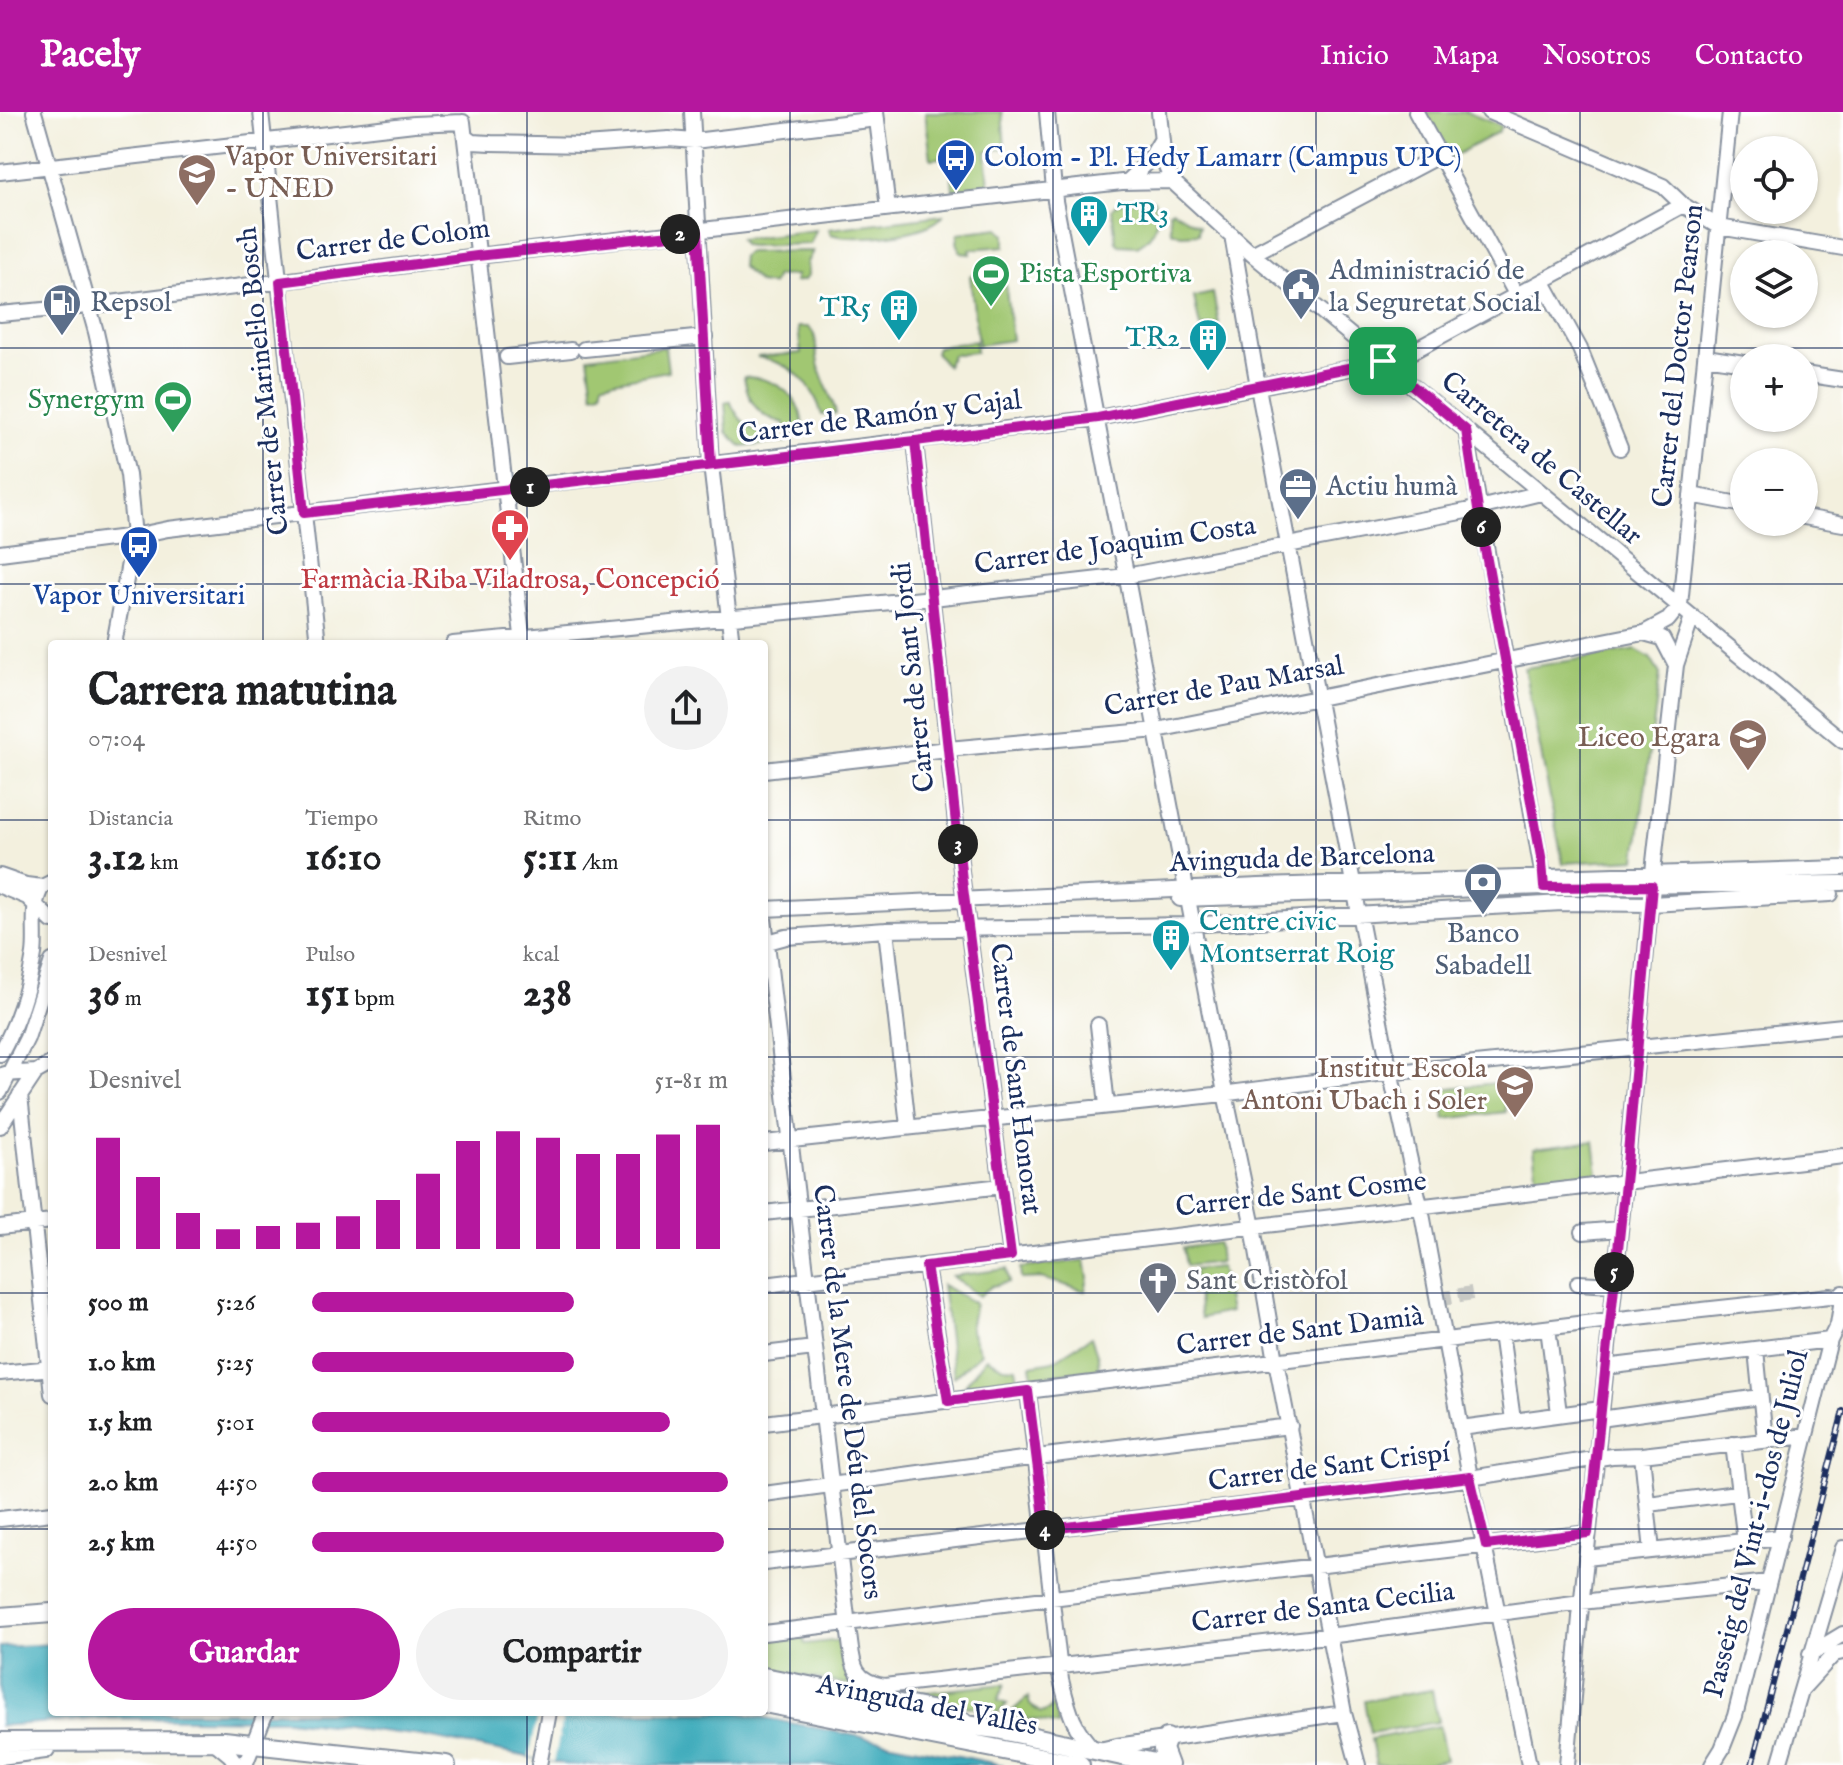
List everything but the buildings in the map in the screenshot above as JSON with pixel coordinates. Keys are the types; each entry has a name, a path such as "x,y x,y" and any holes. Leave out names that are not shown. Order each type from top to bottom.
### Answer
{"main road":[{"path":"0,1617 48,1619"},
{"path":"0,1625 48,1619"},
{"name":"Avinguda del Vallès","path":"768,1690 917,1719 987,1728 1166,1765"},
{"name":"Avinguda del Vallès","path":"768,1704 1015,1759 1080,1765"},
{"path":"1166,1765 1163,1749 1167,1738"},
{"path":"0,1755 42,1750 70,1740"},
{"path":"0,1742 213,1741 446,1765"}],"street":[{"path":"34,112 96,332 128,475 134,536 115,640"},
{"name":"Carrer de Marinel·lo Bosch","path":"261,112 318,640"},
{"path":"444,112 466,124 472,142 584,145 669,139 694,141 877,115 888,208"},
{"path":"692,112 711,465 732,640"},
{"path":"1047,112 1054,190 1126,576 1253,1227 1315,1565 1344,1713 1358,1765"},
{"path":"1159,112 1160,142 1172,181"},
{"path":"1416,112 1517,296"},
{"path":"1489,112 1663,186 1683,205 1719,227 1843,248"},
{"name":"Carrer del Doctor Pearson","path":"1680,605 1730,112"},
{"path":"0,172 415,118 466,124"},
{"path":"466,124 477,256 499,358 505,490 522,640"},
{"path":"1127,182 1143,168 1160,142"},
{"path":"1252,254 1438,156"},
{"name":"Carrer de Colom","path":"0,314 888,208 1127,182 1172,181"},
{"name":"Carretera de Castellar","path":"1172,181 1252,254 1843,741"},
{"name":"Carrer de Ramón y Cajal","path":"0,553 168,529 1098,418 1258,387 1402,357 1683,205"},
{"path":"1232,235 1258,387 1390,1075 1420,1207 1470,1477 1529,1765"},
{"path":"1543,282 1580,349 1620,448"},
{"path":"499,358 705,337"},
{"path":"1706,357 1730,361"},
{"path":"1818,376 1843,380"},
{"path":"1466,430 1544,882"},
{"name":"Carrer de Sant Jordi","path":"915,441 966,903"},
{"name":"Carrer de Joaquim Costa","path":"522,640 1126,576 1478,509 1541,493"},
{"path":"1691,495 1730,502"},
{"path":"1818,520 1843,524"},
{"name":"Carrer de Pau Marsal","path":"768,770 1157,730 1644,633 1668,620 1680,605"},
{"path":"1567,1765 1652,880 1676,665 1692,617"},
{"path":"1644,633 1662,638 1676,665"},
{"name":"Avinguda de Barcelona","path":"768,909 1652,880 1843,868"},
{"path":"0,876 26,885 47,885 46,912 26,989 0,1054"},
{"name":"Avinguda de Barcelona","path":"1652,880 1825,891"},
{"name":"Avinguda de Barcelona","path":"768,942 786,937 886,930 1194,925 1562,903 1651,904 1825,891 1843,883"},
{"path":"0,886 46,912"},
{"path":"1793,894 1825,891"},
{"name":"Avinguda de Barcelona","path":"768,918 966,903"},
{"name":"Carrer de Sant Honorat","path":"966,903 1011,1256"},
{"path":"886,930 908,1126"},
{"path":"0,1092 5,1074 27,1038 48,977"},
{"path":"26,989 44,993"},
{"name":"Carrer de la Mere de Déu del Socors","path":"768,995 771,1047 790,1140 854,1669 868,1683 884,1686"},
{"path":"1098,1025 1107,1105"},
{"path":"768,1143 1368,1075 1843,1026"},
{"path":"5,1074 36,1072 48,1065"},
{"path":"0,1126 36,1072"},
{"path":"20,1095 48,1316"},
{"name":"Carrer de Sant Cosme","path":"768,1285 1843,1156"},
{"path":"768,1213 1002,1186"},
{"path":"0,1227 48,1221"},
{"path":"1583,1232 1620,1229"},
{"path":"926,1266 948,1401"},
{"path":"1578,1283 1613,1285"},
{"name":"Carrer de Sant Damià","path":"768,1423 1610,1320 1843,1296"},
{"name":"Passeig del Vint-i-dos de Juliol","path":"1712,1765 1735,1716 1843,1296"},
{"path":"1548,1328 1559,1413"},
{"path":"1501,1333 1513,1420"},
{"path":"1605,1367 1830,1340"},
{"path":"768,1354 814,1348"},
{"path":"1756,1350 1765,1440"},
{"path":"0,1373 48,1368"},
{"path":"1028,1391 1060,1668 1071,1720 1095,1751 1344,1713"},
{"path":"1461,1428 1559,1413 1600,1414 1760,1397"},
{"path":"768,1494 1290,1426"},
{"name":"Carrer de Sant Crispí","path":"768,1563 1470,1477 1596,1458 1806,1436"},
{"path":"1733,1444 1745,1542"},
{"path":"1642,1455 1652,1551"},
{"path":"1648,1504 1737,1493"},
{"path":"0,1519 48,1513"},
{"path":"768,1633 1588,1533"},
{"path":"1586,1558 1781,1537"},
{"path":"1783,1760 1810,1654 1843,1548"},
{"path":"1835,1577 1843,1602"},
{"name":"Carrer de Santa Cecilia","path":"884,1686 1060,1668 1581,1602 1769,1582"},
{"path":"1810,1654 1843,1634"},
{"path":"1799,1693 1834,1654 1843,1652"},
{"name":"Avinguda del Vallès","path":"768,1676 931,1708 987,1728"},
{"path":"539,1762 548,1716"},
{"path":"245,1765 264,1719"},
{"path":"1015,1759 1038,1740"},
{"path":"213,1741 237,1765"},
{"path":"1350,1765 1352,1743"},
{"path":"340,1765 367,1755"}],"green space":[{"path":"925,112 1002,112 1005,148 986,151 989,185 953,190 950,157 931,159"},
{"path":"1420,112 1466,112 1501,126 1498,132 1447,160"},
{"path":"1149,198 1154,200 1157,214 1149,237 1137,246 1119,245 1112,209 1117,204"},
{"path":"1169,211 1199,226 1198,234 1181,235 1171,231"},
{"path":"943,215 924,228 890,235 841,236 831,234 829,229"},
{"path":"999,228 1005,235 1005,246 970,249 971,254 961,253 957,242 959,233"},
{"path":"816,230 810,244 750,246 739,239"},
{"path":"813,251 807,262 808,275 804,280 794,282 796,275 776,276 772,285 759,283 741,266 742,256 748,252"},
{"name":"Pista Esportiva","path":"1004,272 1012,340 978,345 970,276"},
{"path":"1213,293 1219,324 1200,327 1194,297"},
{"path":"798,327 808,327 813,333 818,365 836,414 822,415 813,393 790,369 757,357 801,353"},
{"path":"975,341 976,352 952,355 947,366 935,352 937,347"},
{"path":"665,347 668,371 603,383 601,392 593,394 588,357"},
{"path":"744,377 768,381 787,392 799,410 803,434 790,435 784,429 785,423 768,417 756,408 748,394"},
{"path":"730,401 746,424 787,442 742,447 727,432 725,402"},
{"path":"1636,650 1650,658 1660,674 1636,859 1563,863 1524,668"},
{"path":"1503,1082 1506,1112 1445,1119 1442,1089"},
{"path":"1594,1141 1598,1174 1537,1182 1533,1149"},
{"path":"1218,1243 1220,1262 1186,1266 1183,1248"},
{"path":"1085,1260 1088,1278 1085,1291 1041,1278 1021,1279 1020,1268"},
{"path":"1221,1267 1230,1312 1201,1318 1193,1270"},
{"path":"1007,1269 1009,1282 992,1286 979,1296 952,1276"},
{"path":"942,1285 975,1303 970,1329 981,1353 954,1377"},
{"path":"1091,1337 1099,1369 1033,1377 1031,1365 1053,1361"},
{"path":"986,1358 1004,1367 1016,1368 1018,1379 965,1385"},
{"path":"803,1635 805,1644 841,1640 848,1671 868,1688 768,1670 768,1639"},
{"path":"1005,1684 998,1701 1007,1704 998,1713 919,1696 920,1693"},
{"path":"1432,1690 1438,1722 1370,1733 1364,1701"},
{"path":"1028,1697 1030,1705 1041,1713 1049,1710 1055,1700 1058,1725 1008,1715"},
{"path":"1439,1726 1446,1760 1418,1765 1376,1765 1371,1739"}],"water":[{"path":"48,1644 48,1716 755,1716 1004,1765 569,1765 422,1736 287,1720 103,1718 0,1726 0,1647"}],"pier":[{"path":"538,1716 563,1716 554,1762 529,1757"}],"tunnel":[{"path":"1438,1299 1472,1293"}],"railway":[{"path":"1752,1765 1843,1411"}],"place":[{"name":"Colom - Pl. Hedy Lamarr (Campus UPC)","path":"956,192"},
{"name":"Vapor Universitari - UNED","path":"197,207"},
{"name":"TR3","path":"1089,248"},
{"name":"Pista Esportiva","path":"991,308"},
{"name":"Administració de la Seguretat Social","path":"1301,321"},
{"name":"Repsol","path":"62,337"},
{"name":"TR5","path":"899,342"},
{"name":"TR2","path":"1208,372"},
{"name":"Synergym","path":"173,434"},
{"name":"Actiu humà","path":"1298,521"},
{"name":"Farmàcia Riba Viladrosa, Concepció","path":"510,562"},
{"name":"Vapor Universitari","path":"139,579"},
{"name":"Liceo Egara","path":"1748,772"},
{"name":"Banco Sabadell","path":"1483,916"},
{"name":"Centre civic Montserrat Roig","path":"1171,972"},
{"name":"Institut Escola Antoni Ubach i Soler","path":"1515,1119"},
{"name":"Sant Cristòfol","path":"1158,1315"}],"route":[{"path":"1383,361 1098,418 915,441 844,450 304,513 280,282 477,256 698,232 711,465 915,441 962,880 971,929 1011,1256 926,1266 948,1401 1028,1391 1043,1530 1470,1477 1486,1545 1588,1533 1627,1164 1652,886 1544,887 1466,430 1383,361"}]}
